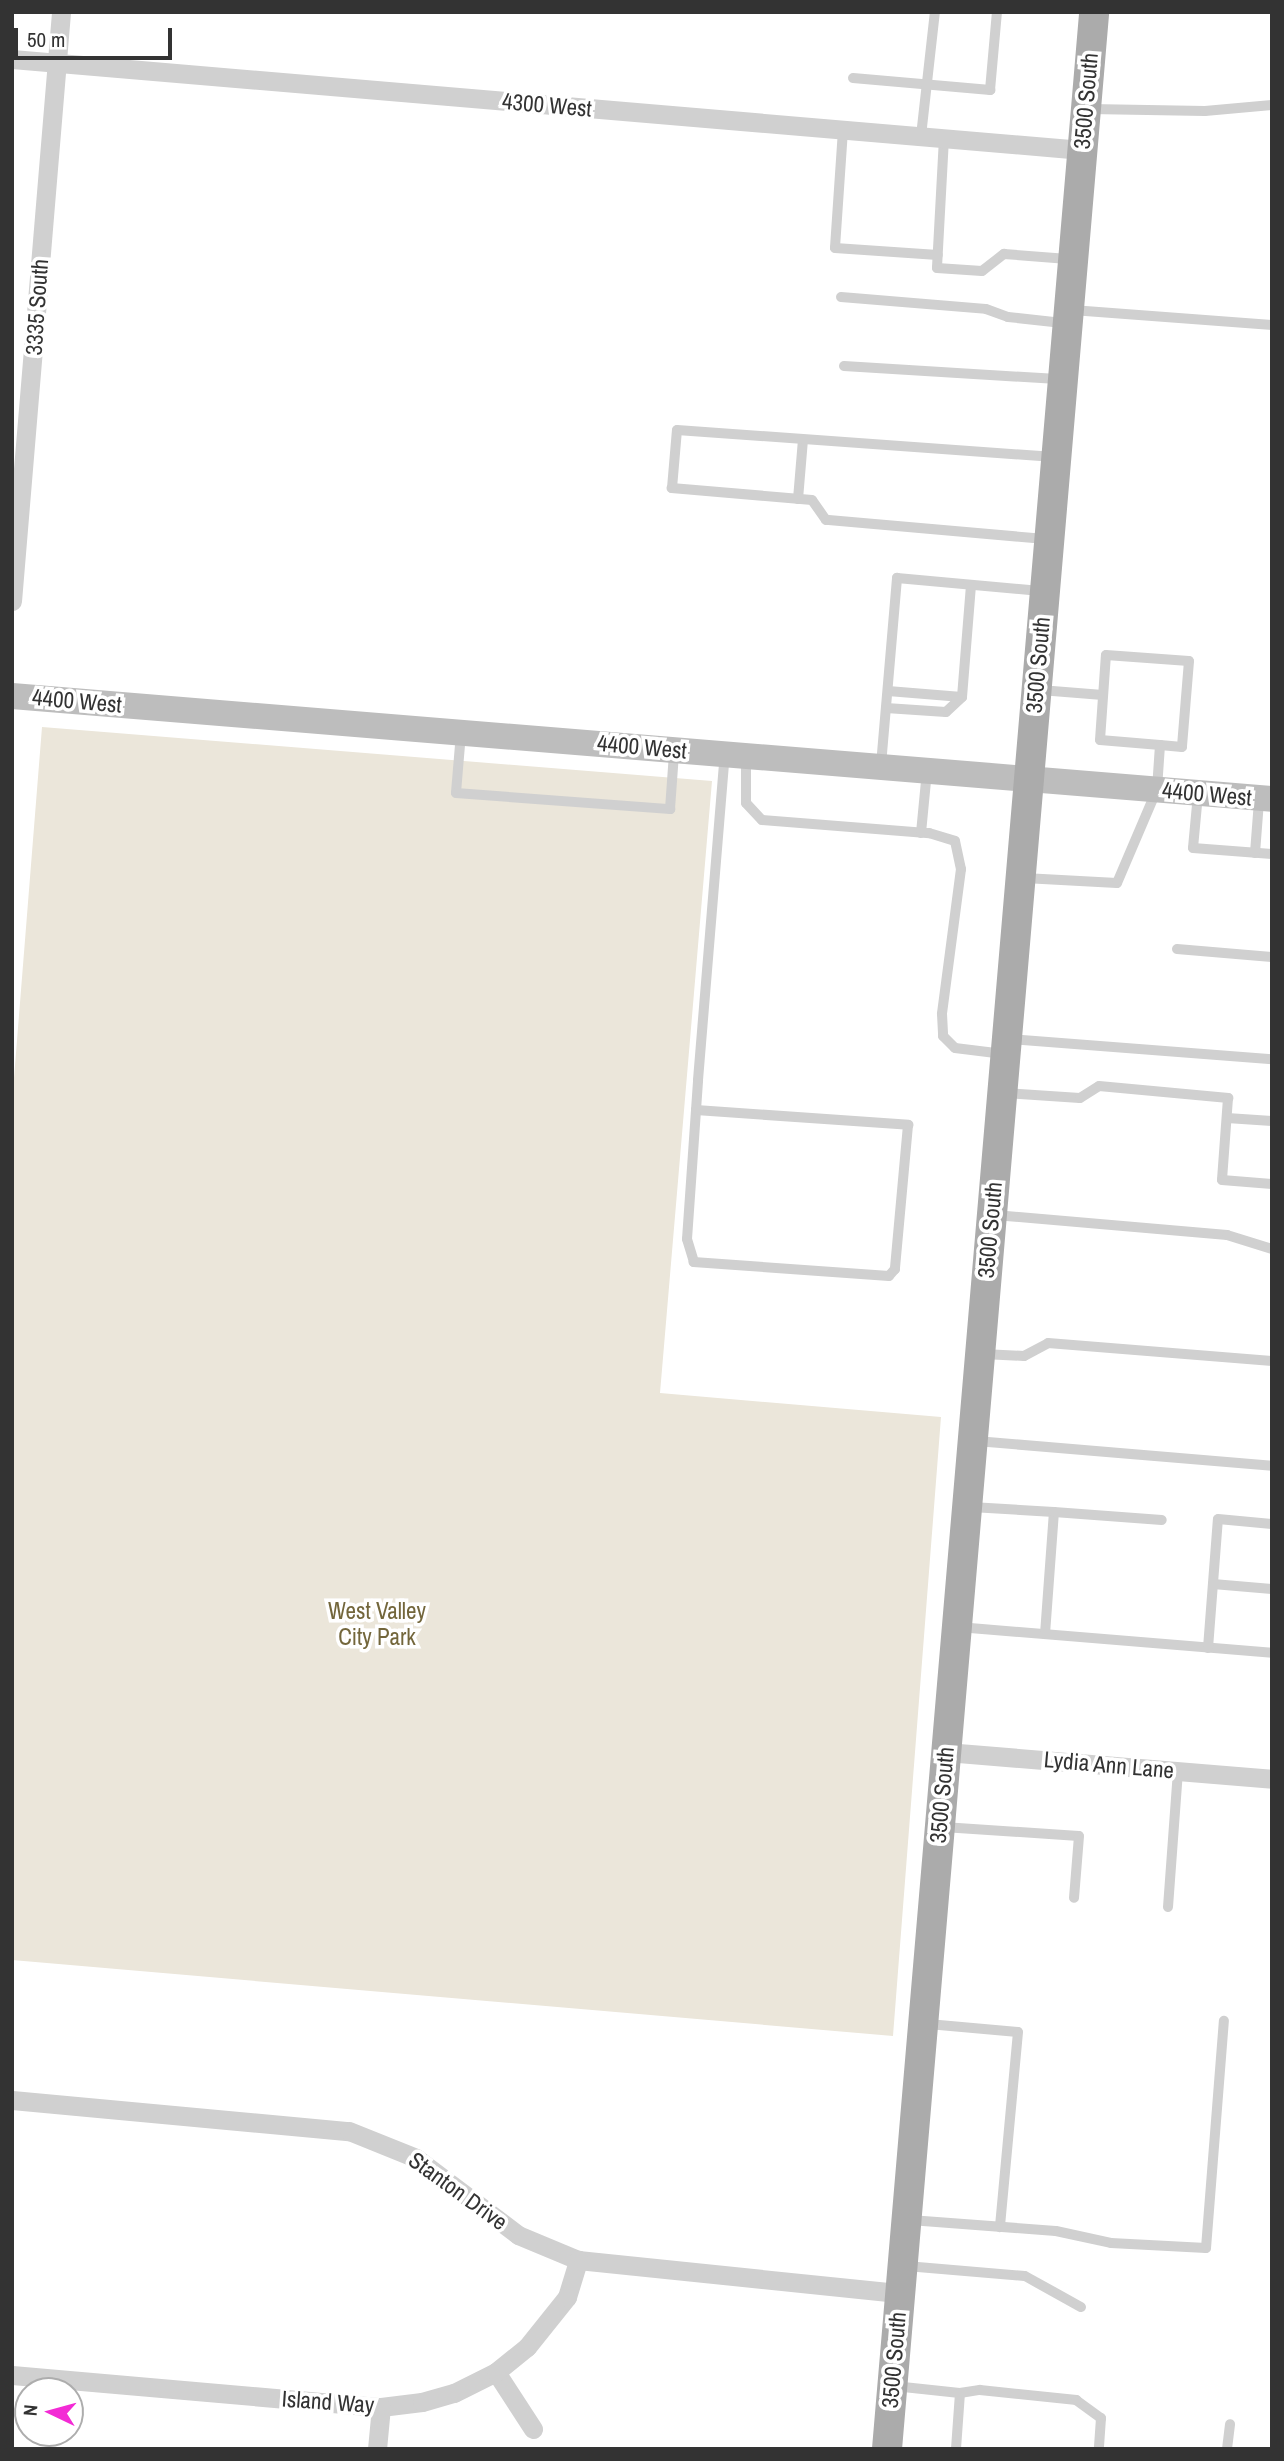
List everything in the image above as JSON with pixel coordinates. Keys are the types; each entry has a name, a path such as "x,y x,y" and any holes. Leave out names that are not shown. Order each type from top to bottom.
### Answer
{"main road":[{"name":"3500 South","path":"887,2449 1094,12"}],"street":[{"name":"3335 South","path":"12,601 20,421 61,12"},
{"name":"4300 West","path":"12,59 1082,150"},
{"name":"4400 West","path":"12,696 1265,799"},
{"name":"Lydia Ann Lane","path":"946,1752 1272,1779"},
{"name":"Stanton Drive","path":"12,2100 349,2131 415,2158 518,2235 578,2260 628,2269 901,2279"},
{"name":"Island Way","path":"12,2375 381,2407 454,2393 496,2372 527,2347 567,2297 578,2260"},
{"path":"496,2372 533,2429"},
{"path":"377,2449 381,2407"}],"lane":[{"path":"921,136 935,12"},
{"path":"853,78 990,90 997,12"},
{"path":"1086,109 1205,111 1272,105"},
{"path":"843,130 835,248 938,255"},
{"path":"944,138 937,268 982,271 1004,254 1072,260"},
{"path":"841,298 986,309 1007,317 1068,316 1272,325"},
{"path":"844,366 1062,379"},
{"path":"1049,540 826,520 811,500 672,488 677,430 1055,457"},
{"path":"798,499 803,440"},
{"path":"881,767 897,578 1044,591"},
{"path":"886,708 946,712 962,697 971,584"},
{"path":"1106,655 1189,661 1182,747 1160,745 1100,740 1106,655"},
{"path":"1036,690 1103,695"},
{"path":"888,691 962,697"},
{"path":"461,733 456,793 670,809 674,750"},
{"path":"1020,878 1117,883 1157,789 1160,745"},
{"path":"736,755 744,795 756,817 950,838 961,857 943,1036 955,1048 1005,1046 1272,1059"},
{"path":"696,1110 908,1125 895,1269 889,1276 694,1262 687,1238 696,1110 736,755"},
{"path":"921,833 927,770"},
{"path":"1198,793 1193,848 1272,854"},
{"path":"1255,853 1265,799"},
{"path":"1177,949 1272,957"},
{"path":"1002,1093 1080,1098 1099,1086 1228,1098 1223,1180 1272,1184"},
{"path":"1227,1118 1272,1121"},
{"path":"991,1214 1227,1236 1272,1249"},
{"path":"979,1354 1024,1356 1048,1343 1272,1361"},
{"path":"972,1440 1272,1466"},
{"path":"966,1506 1162,1520"},
{"path":"1045,1634 1054,1512"},
{"path":"1208,1648 1218,1519 1272,1524"},
{"path":"1213,1584 1272,1589"},
{"path":"956,1627 1272,1653"},
{"path":"1168,1907 1178,1771"},
{"path":"939,1826 1079,1836 1074,1898"},
{"path":"906,2220 1056,2231 1111,2243 1206,2248 1224,2021"},
{"path":"923,2023 1018,2032 1000,2227"},
{"path":"901,2279 1025,2276 1081,2307"},
{"path":"892,2386 960,2393 980,2390 1076,2400 1101,2418 1098,2449"},
{"path":"956,2449 960,2393"},
{"path":"1227,2449 1230,2424"}],"green space":[{"name":"West Valley City Park","path":"42,727 712,781 660,1393 941,1417 893,2036 12,1960 12,1103"}]}
